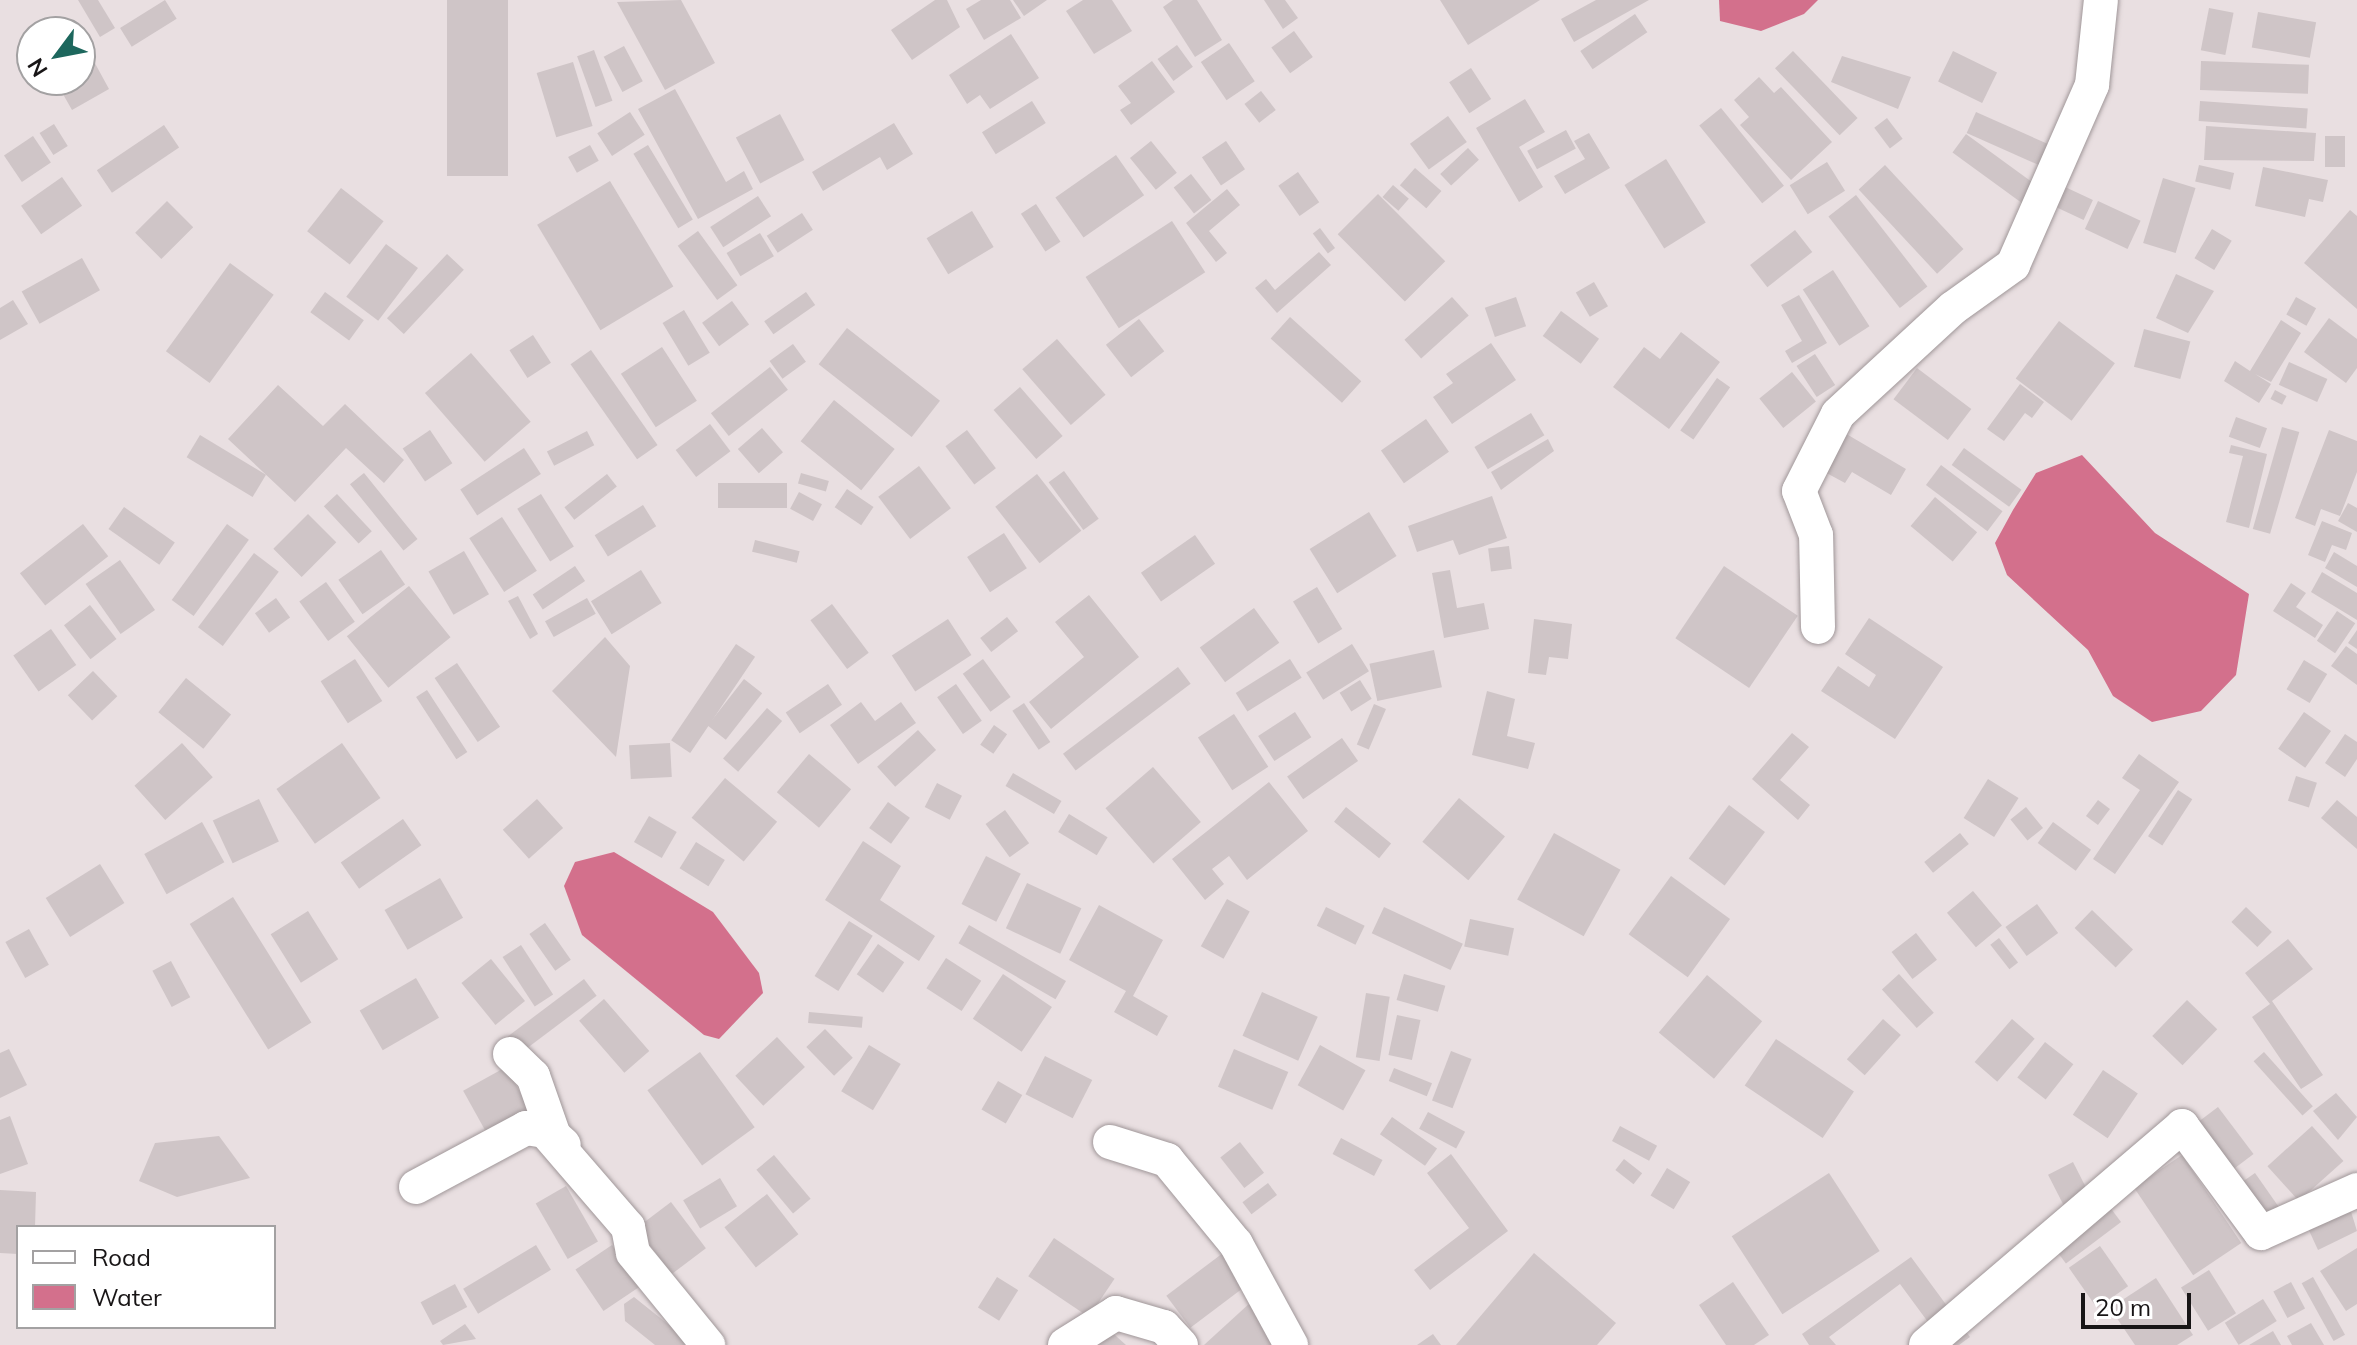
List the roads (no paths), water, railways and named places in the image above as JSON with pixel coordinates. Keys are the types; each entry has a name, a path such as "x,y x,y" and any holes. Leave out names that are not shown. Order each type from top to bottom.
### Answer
{"street":[{"path":"1818,627 1816,535 1799,491 1838,414 1953,308 2013,265 2092,85 2101,0"},
{"path":"510,1054 533,1076 554,1136 565,1145 628,1227 633,1253 708,1345"},
{"path":"1926,1345 2182,1126 2261,1233 2357,1190"},
{"path":"416,1187 526,1128 565,1145"},
{"path":"1110,1142 1167,1160 1236,1244 1291,1345"},
{"path":"1065,1345 1116,1313 1164,1327 1181,1345"}],"water":[{"path":"1719,0 1818,0 1804,14 1761,31 1720,21"},
{"path":"2082,455 2155,533 2249,594 2236,675 2201,711 2152,722 2113,696 2088,650 2007,575 1995,543 2036,473"},
{"path":"614,852 713,912 759,973 763,993 719,1039 704,1035 582,935 564,886 575,862"}]}
